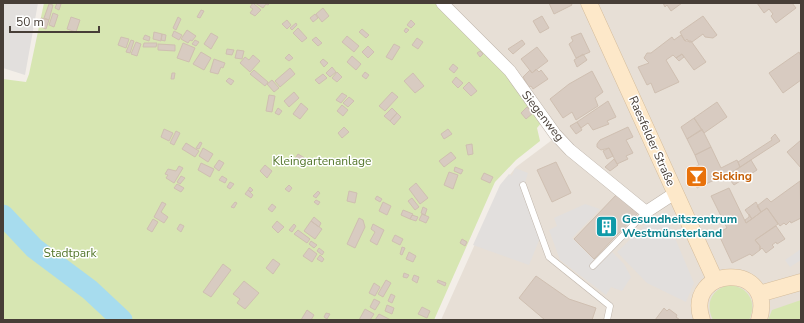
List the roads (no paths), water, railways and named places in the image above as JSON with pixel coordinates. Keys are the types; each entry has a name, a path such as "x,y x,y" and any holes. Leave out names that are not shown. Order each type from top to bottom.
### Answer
{"main road":[{"name":"Raesfelder Straße","path":"589,3 715,280"},
{"path":"702,320 699,308 701,297 706,288 715,280 727,276 740,277 747,281 759,294 761,307 758,320"},
{"path":"759,294 801,282"}],"street":[{"name":"Siegenweg","path":"442,3 510,71 555,134 570,150 646,212"},
{"path":"646,212 676,193"}],"lane":[{"path":"523,185 549,257 610,306 607,320"},
{"path":"593,266 646,212"}],"waterway":[{"path":"3,215 34,248 90,290 122,320"}],"place":[{"name":"Sicking","path":"696,176"},
{"name":"Gesundheitszentrum Westmünsterland","path":"606,226"}],"park label":[{"name":"Kleingartenanlage","path":"322,161"},
{"name":"Stadtpark","path":"70,253"}]}
